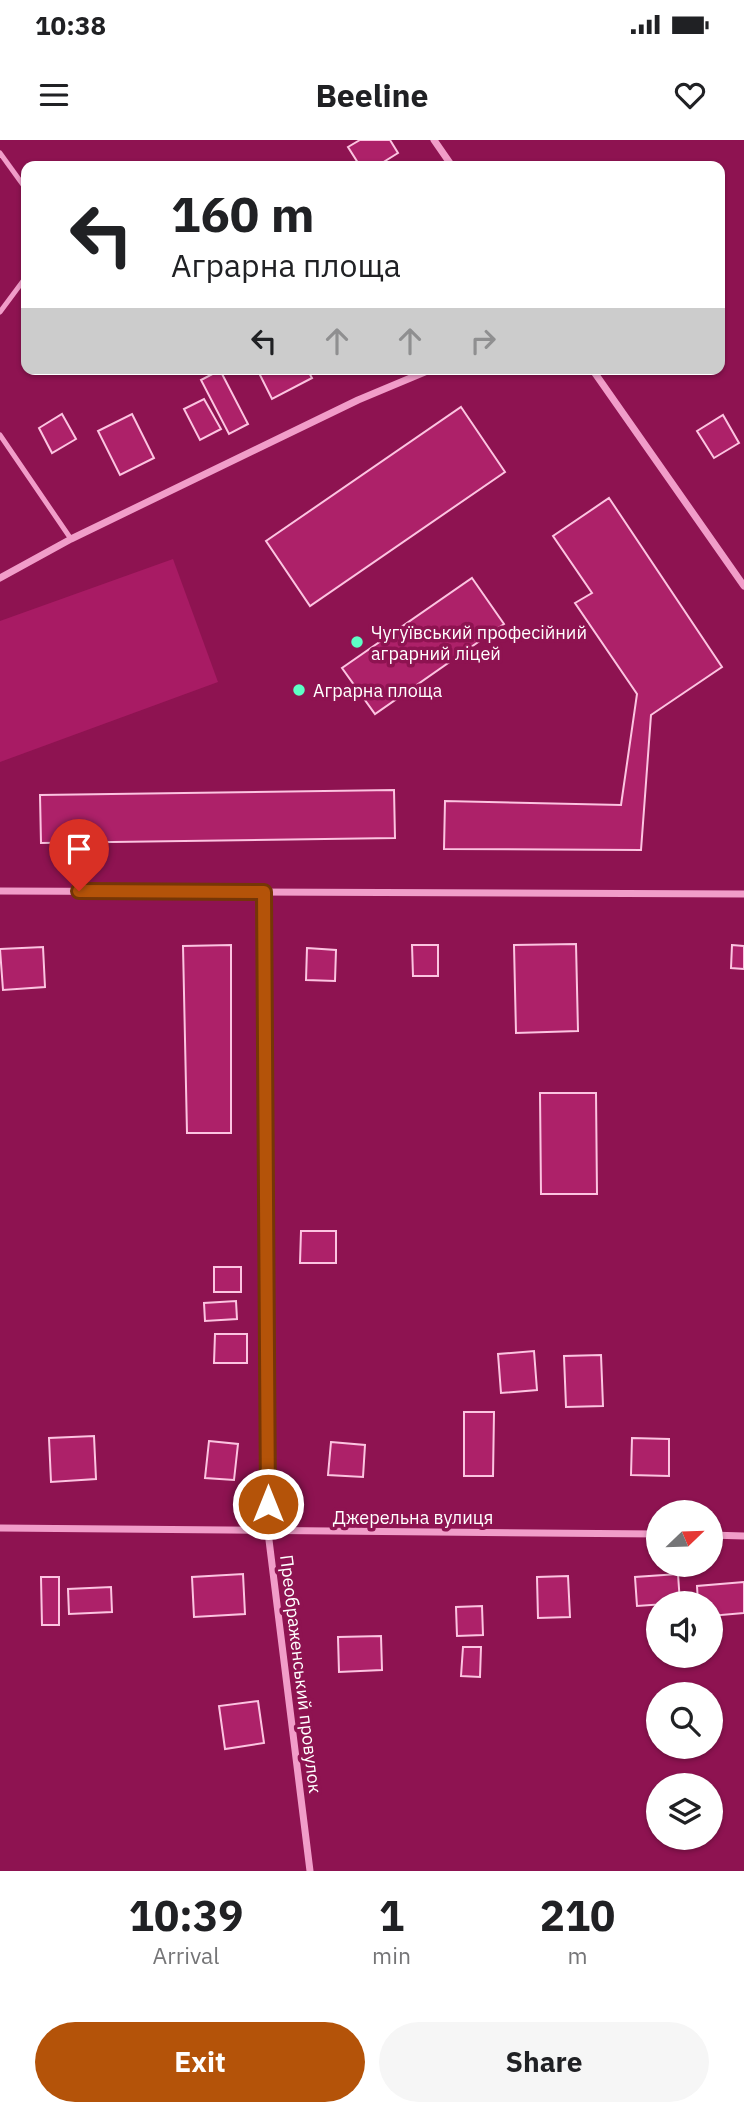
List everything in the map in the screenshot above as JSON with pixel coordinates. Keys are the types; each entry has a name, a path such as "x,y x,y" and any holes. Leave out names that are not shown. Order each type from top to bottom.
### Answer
{"street":[{"path":"434,140 449,161"},
{"path":"0,578 71,539 358,400 418,375"},
{"path":"596,375 744,586"},
{"path":"0,891 744,894"},
{"name":"Преображенський провулок","path":"264,892 268,1532 310,1871"},
{"name":"Джерельна вулиця","path":"0,1528 646,1534"},
{"path":"723,1535 744,1535"}],"lane":[{"path":"0,153 21,182"},
{"path":"0,312 21,284"},
{"path":"0,435 71,539"}],"shaded area":[{"path":"173,559 218,682 0,762 0,621"}],"building":[{"path":"360,140 390,140 398,153 385,161 357,161 348,147"},
{"path":"210,375 223,375 248,424 229,434 201,380"},
{"path":"260,375 310,375 312,378 272,399"},
{"path":"204,399 221,429 200,440 184,409"},
{"path":"461,407 505,472 310,606 266,541"},
{"path":"62,414 76,439 52,453 39,428"},
{"path":"132,414 154,458 120,475 98,431"},
{"path":"723,415 739,443 714,458 697,431"},
{"path":"609,498 722,667 651,715 641,850 444,849 445,801 621,805 637,694 575,603 592,593 553,536"},
{"path":"472,578 504,624 375,714 342,668"},
{"path":"394,790 395,838 41,843 40,795"},
{"path":"576,944 578,1031 516,1033 514,945"},
{"path":"231,945 231,1133 187,1133 183,946"},
{"path":"412,945 438,945 438,976 413,976"},
{"path":"732,945 744,946 744,969 731,968"},
{"path":"43,947 45,987 3,990 0,949"},
{"path":"307,948 336,950 335,981 306,980"},
{"path":"540,1093 596,1093 597,1194 541,1194"},
{"path":"301,1231 336,1231 336,1263 300,1263"},
{"path":"214,1267 241,1267 241,1292 214,1292"},
{"path":"236,1301 237,1319 205,1321 204,1303"},
{"path":"215,1334 247,1334 247,1363 214,1363"},
{"path":"534,1351 537,1390 501,1393 498,1354"},
{"path":"601,1355 603,1406 566,1407 564,1356"},
{"path":"464,1412 494,1412 493,1476 464,1476"},
{"path":"94,1436 96,1479 51,1482 49,1438"},
{"path":"632,1438 669,1439 669,1476 631,1475"},
{"path":"209,1441 238,1444 234,1480 205,1478"},
{"path":"331,1442 365,1445 363,1477 328,1475"},
{"path":"243,1574 245,1614 194,1617 192,1577"},
{"path":"568,1576 570,1617 538,1618 537,1577"},
{"path":"41,1577 59,1577 59,1625 42,1625"},
{"path":"635,1577 678,1577 679,1591 646,1591 646,1605 637,1606"},
{"path":"744,1582 744,1613 723,1615 723,1591 697,1591 697,1586"},
{"path":"111,1587 112,1612 69,1614 68,1589"},
{"path":"482,1606 483,1635 457,1636 456,1607"},
{"path":"381,1636 382,1670 339,1672 338,1637"},
{"path":"463,1647 481,1647 480,1677 461,1676"},
{"path":"258,1701 264,1743 225,1749 219,1706"}],"place":[{"name":"Чугуївський професійний аграрний ліцей","path":"357,642"},
{"name":"Аграрна площа","path":"299,690"}],"route":[{"path":"79,891 264,892 268,1504"}]}
